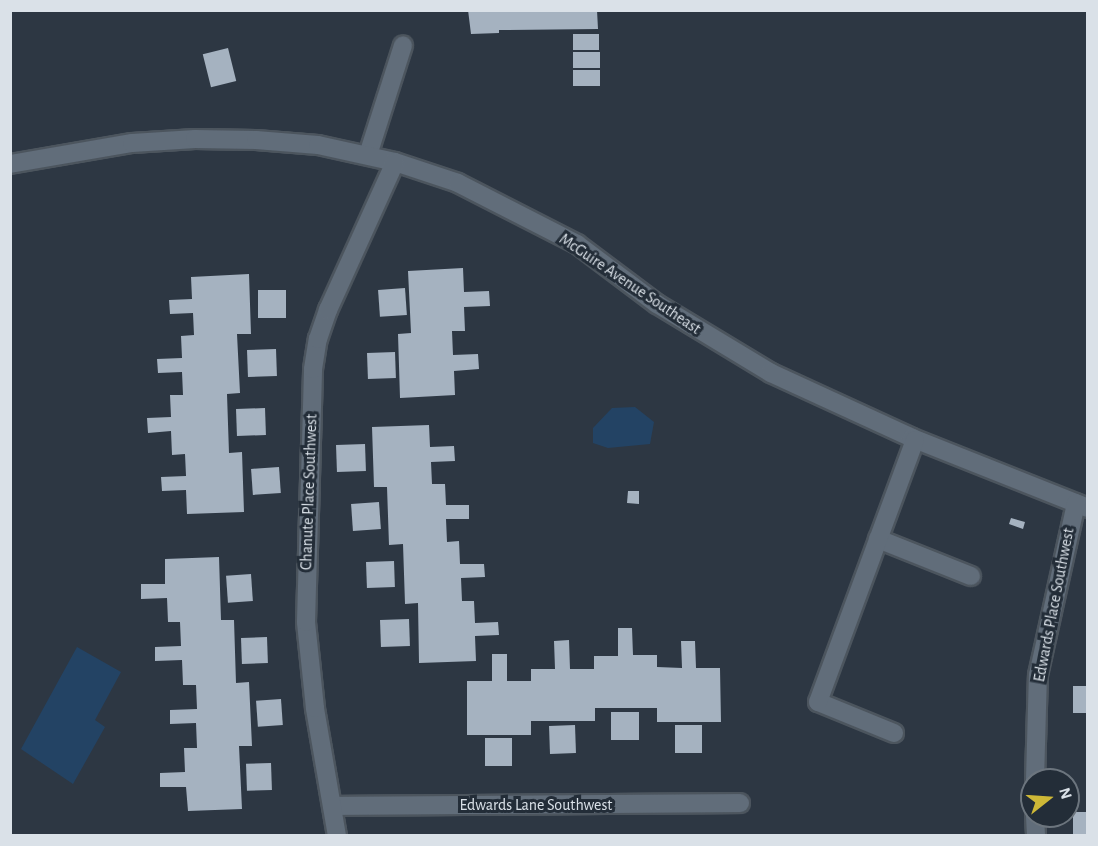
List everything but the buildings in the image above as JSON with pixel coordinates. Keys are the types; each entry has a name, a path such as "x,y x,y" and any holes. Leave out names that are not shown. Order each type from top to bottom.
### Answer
{"street":[{"path":"368,155 403,45"},
{"name":"McGuire Avenue Southeast","path":"10,164 132,143 195,139 318,146 395,162 458,183 577,244 657,304 736,354 813,394 915,440 1082,505"},
{"name":"Chanute Place Southwest","path":"337,836 315,708 306,622 313,369 318,339 328,310 395,162"},
{"path":"894,733 818,702 915,440"},
{"name":"Edwards Place Southwest","path":"1035,768 1038,675 1082,505"},
{"path":"878,539 971,576"},
{"name":"Edwards Lane Southwest","path":"332,806 740,803"}],"shaded area":[{"path":"635,407 654,422 650,444 608,448 593,443 593,428 612,408"},
{"path":"77,647 121,672 95,720 105,727 73,784 21,749"}]}
